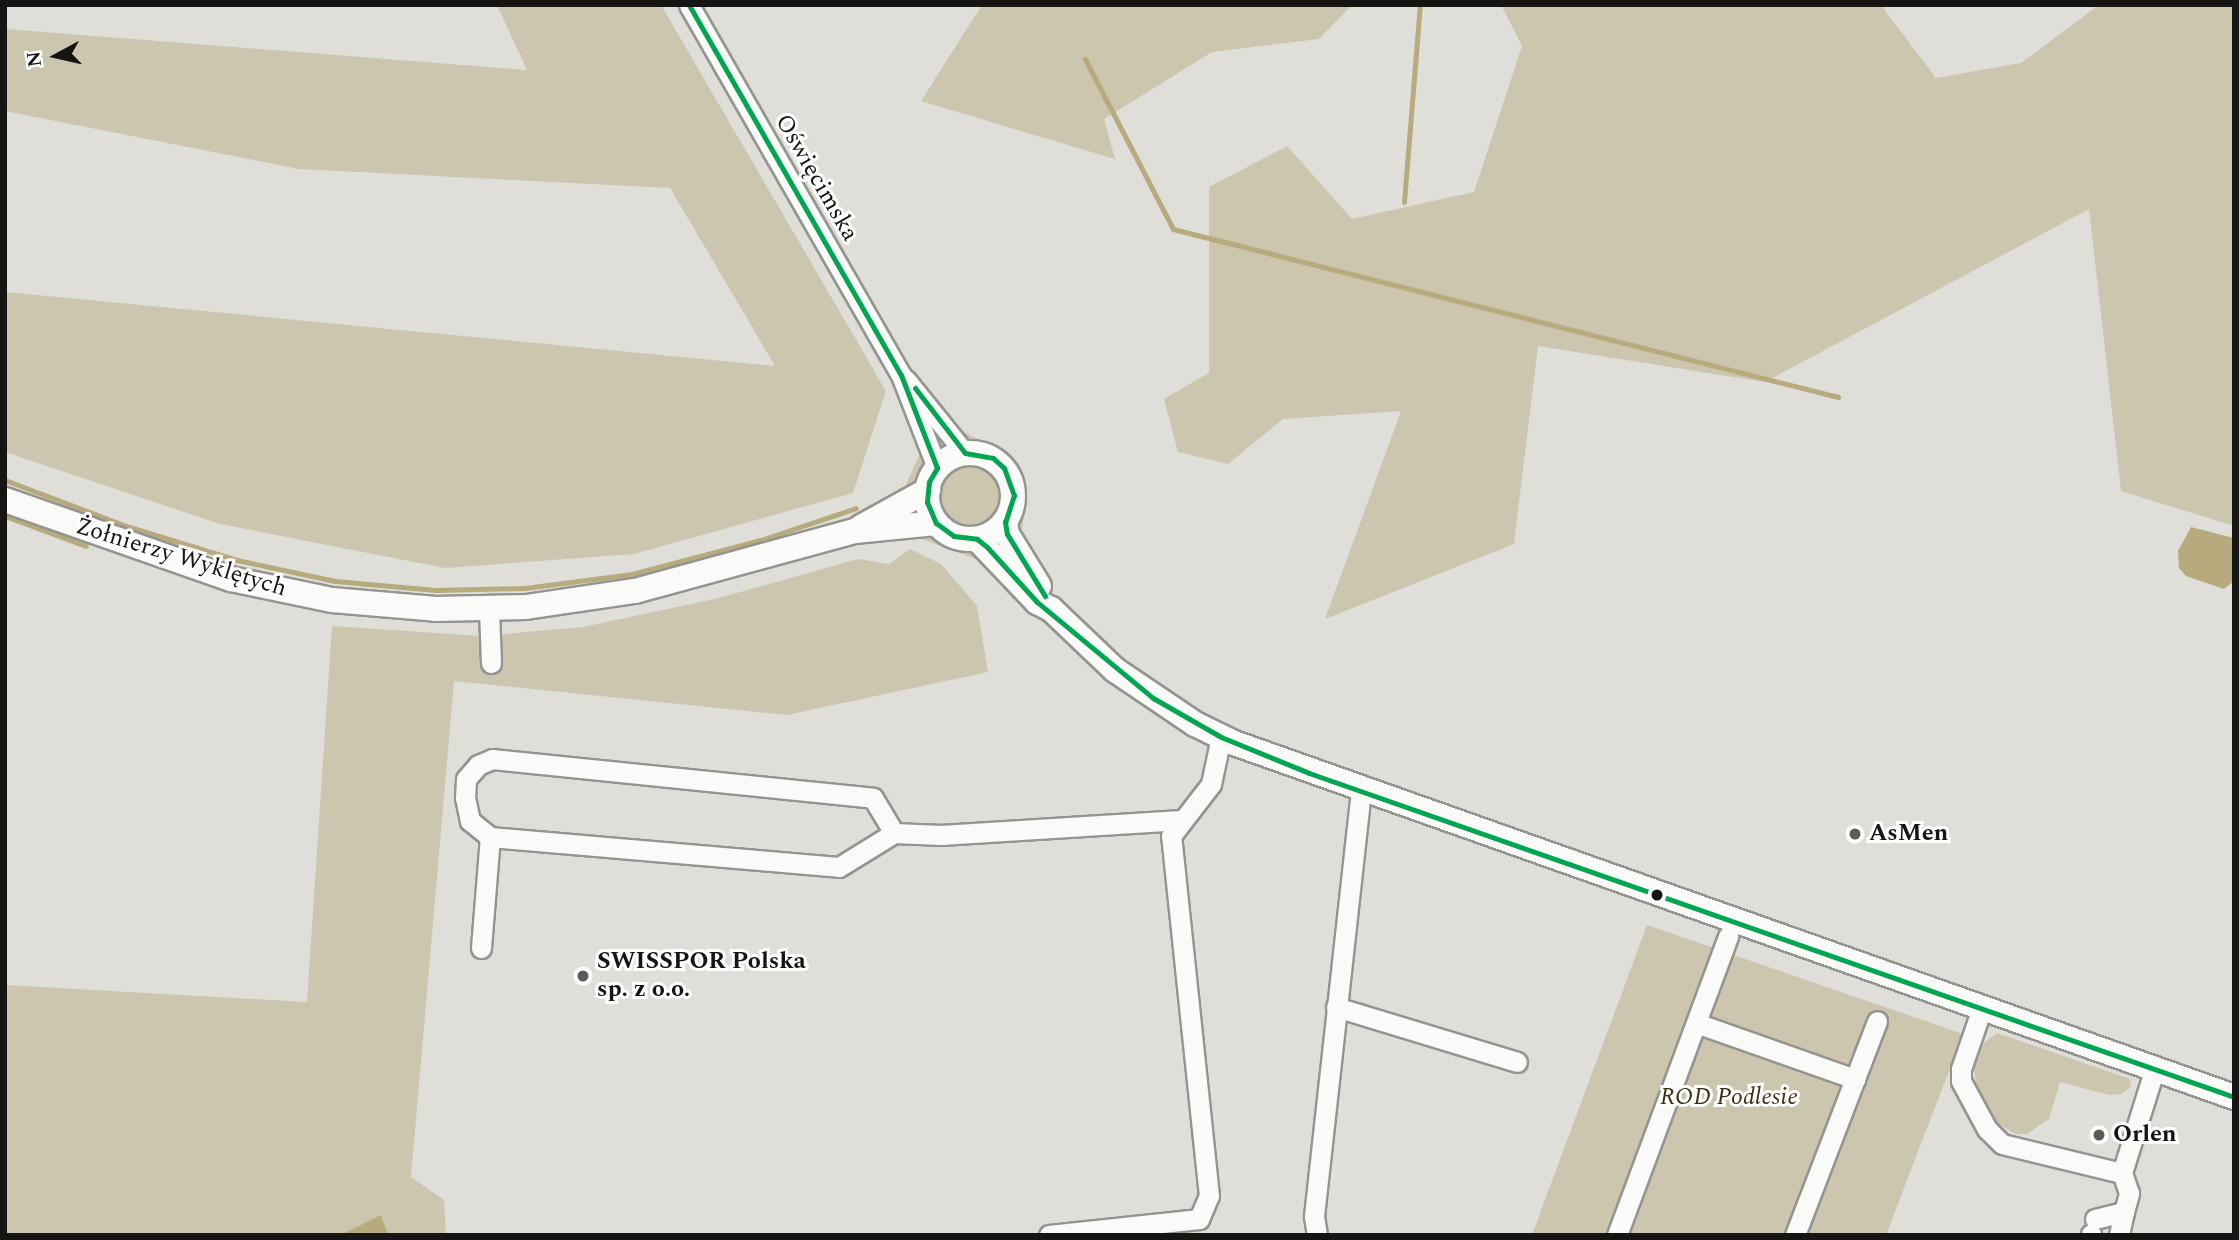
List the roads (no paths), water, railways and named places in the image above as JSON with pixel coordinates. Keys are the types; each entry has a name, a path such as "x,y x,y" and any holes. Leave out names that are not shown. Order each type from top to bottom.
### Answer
{"main road":[{"path":"1005,522 977,539 954,536 936,523 932,479 965,453 993,458 1007,474 1014,495 1005,522 1007,534 1051,609 1115,670 1153,698 1221,737 1361,791 2234,1097"},
{"name":"Żołnierzy Wyklętych","path":"855,531 932,479"},
{"name":"Żołnierzy Wyklętych","path":"5,500 174,561 279,590 383,606 489,609 635,591 855,531 936,523"},
{"path":"977,539 1037,602 1051,609"}],"street":[{"name":"Oświęcimska","path":"689,5 901,375 965,453"},
{"name":"Oświęcimska","path":"901,375 932,479"},
{"path":"489,609 491,663"},
{"path":"1049,1235 1127,1229 1199,1219 1209,1196 1171,836 1180,820 1211,784 1221,737"},
{"path":"894,833 873,797 492,760 478,765 466,779 465,798 470,821 490,837 839,867 894,833 942,835 1180,820"},
{"path":"1317,1235 1314,1216 1361,791"},
{"path":"481,948 490,837"},
{"path":"1616,1235 1728,936"},
{"path":"1336,1007 1517,1062"},
{"path":"1982,1008 1961,1069 1963,1089 1971,1106 2002,1144 2122,1172"},
{"path":"1795,1235 1877,1021"},
{"path":"1696,1023 1855,1079"},
{"path":"2119,1235 2129,1194 2122,1172 2155,1068"},
{"path":"2092,1229 2124,1212"}],"waterway":[{"path":"1404,202 1420,5"},
{"path":"1085,59 1173,229 1838,397"},
{"path":"5,480 126,526 237,560 335,581 436,590 525,588 632,574 761,540 856,508"},
{"path":"5,516 86,546"}],"place":[{"name":"AsMen","path":"1855,834"},
{"name":"SWISSPOR Polska sp. z o.o.","path":"583,976"},
{"name":"Orlen","path":"2099,1135"}],"park label":[{"name":"ROD Podlesie","path":"1729,1098"}]}
